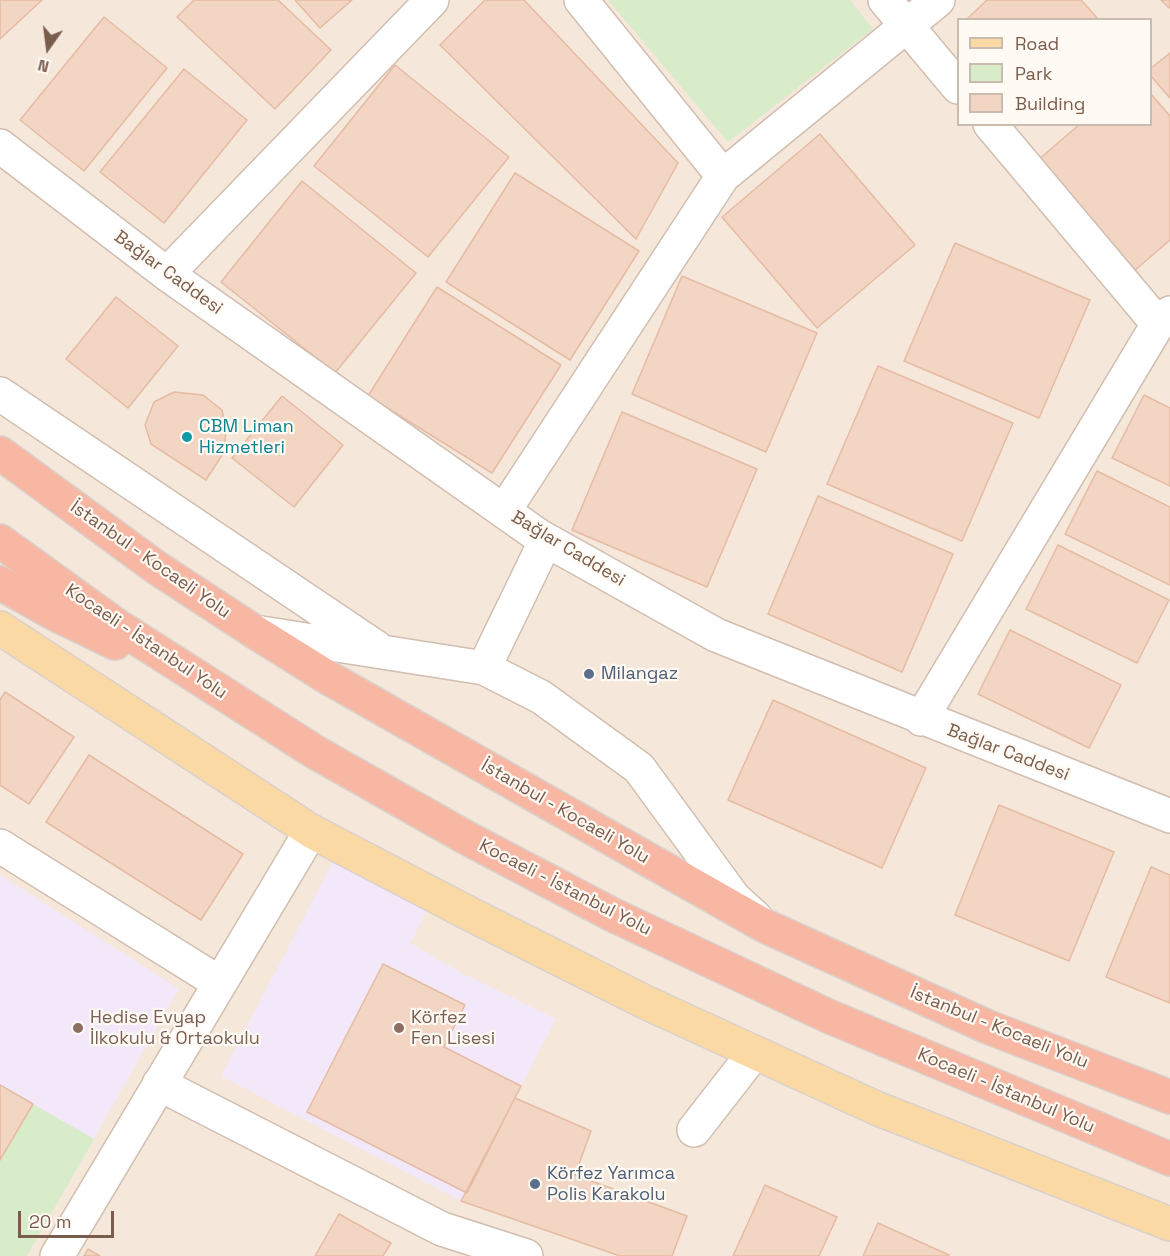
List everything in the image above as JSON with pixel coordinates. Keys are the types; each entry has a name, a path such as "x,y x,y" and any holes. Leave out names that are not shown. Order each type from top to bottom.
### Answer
{"highway":[{"name":"İstanbul - Kocaeli Yolu","path":"0,453 157,568 327,677 765,926 988,1027 1170,1097"},
{"name":"Kocaeli - İstanbul Yolu","path":"0,541 119,627 210,685 325,758 465,837 613,915 828,1016 1170,1159"},
{"path":"0,583 64,619 210,685"}],"main road":[{"path":"0,628 310,831 647,1003 876,1108 1170,1224"}],"street":[{"path":"167,274 432,0"},
{"path":"581,0 723,176"},
{"path":"885,0 957,86"},
{"path":"504,511 723,176 938,0"},
{"path":"921,719 1164,318 992,126"},
{"name":"Bağlar Caddesi","path":"0,146 167,274 546,540 716,635 921,719 1170,816"},
{"path":"0,394 384,652"},
{"path":"484,668 546,540"},
{"path":"255,632 484,668 541,697 639,768 734,898 765,926"},
{"path":"57,1256 218,982 310,831"},
{"path":"0,846 218,982"},
{"path":"694,1130 754,1053"},
{"path":"159,1084 442,1229 526,1256"}],"shaded area":[{"path":"0,0 1170,0 1170,1256 0,1256"},
{"name":"Körfez Fen Lisesi","path":"336,856 430,905 410,943 462,973 556,1019 461,1201 221,1076"},
{"name":"Hedise Evyap İlkokulu & Ortaokulu","path":"0,875 179,989 27,1256 0,1256"}],"green space":[{"path":"608,0 850,0 873,29 728,142"},
{"path":"33,1104 94,1139 27,1256 0,1256 0,1160"}],"building":[{"path":"0,0 42,0 0,39"},
{"path":"194,0 278,0 331,50 275,109 177,17"},
{"path":"295,0 352,0 320,28"},
{"path":"485,0 524,0 678,163 636,239 440,45"},
{"path":"987,0 1081,0 1097,18 968,18"},
{"path":"1161,0 1170,0 1170,7 1169,8"},
{"path":"104,17 167,68 84,171 20,120"},
{"path":"1170,53 1170,98 1152,77 1152,67"},
{"path":"395,65 509,157 428,257 314,166"},
{"path":"184,69 247,120 164,223 100,172"},
{"path":"1152,95 1170,116 1170,240 1134,271 1038,160 1078,126 1152,126"},
{"path":"820,134 915,245 817,328 722,217"},
{"path":"515,173 639,251 570,360 446,282"},
{"path":"302,181 416,273 335,373 221,282"},
{"path":"955,243 1090,300 1039,418 904,361"},
{"path":"682,276 817,333 766,452 632,394"},
{"path":"437,287 561,365 492,473 368,396"},
{"path":"116,297 178,346 128,408 66,359"},
{"path":"878,366 1013,423 962,541 827,484"},
{"name":"CBM Liman Hizmetleri","path":"174,392 203,395 222,410 226,430 224,452 206,480 151,444 145,425 154,402"},
{"path":"1144,395 1170,408 1170,486 1112,458"},
{"path":"282,396 343,445 294,507 232,458"},
{"path":"622,412 757,469 707,587 572,530"},
{"path":"1097,471 1170,507 1170,585 1065,534"},
{"path":"818,496 953,554 902,672 768,614"},
{"path":"1058,545 1169,600 1137,663 1026,609"},
{"path":"1010,630 1121,685 1089,748 978,694"},
{"path":"5,692 74,737 29,804 0,785 0,700"},
{"path":"773,700 926,768 882,868 728,800"},
{"path":"89,755 243,854 201,920 46,822"},
{"path":"999,805 1114,852 1069,961 955,915"},
{"path":"1151,867 1170,875 1170,1003 1106,977"},
{"path":"383,964 465,1005 444,1047 521,1086 467,1193 307,1112"},
{"path":"0,1085 33,1104 0,1160"},
{"name":"Körfez Yarımca Polis Karakolu","path":"515,1098 591,1131 575,1175 687,1216 672,1256 620,1256 461,1201"},
{"path":"765,1185 837,1217 819,1256 733,1256"},
{"path":"339,1214 391,1243 383,1256 315,1256"},
{"path":"878,1223 949,1255 949,1256 863,1256"},
{"path":"88,1249 100,1256 84,1256"}],"place":[{"name":"CBM Liman Hizmetleri","path":"187,437"},
{"name":"Milangaz","path":"589,674"},
{"name":"Hedise Evyap İlkokulu & Ortaokulu","path":"78,1028"},
{"name":"Körfez Fen Lisesi","path":"399,1028"},
{"name":"Körfez Yarımca Polis Karakolu","path":"535,1184"}]}
